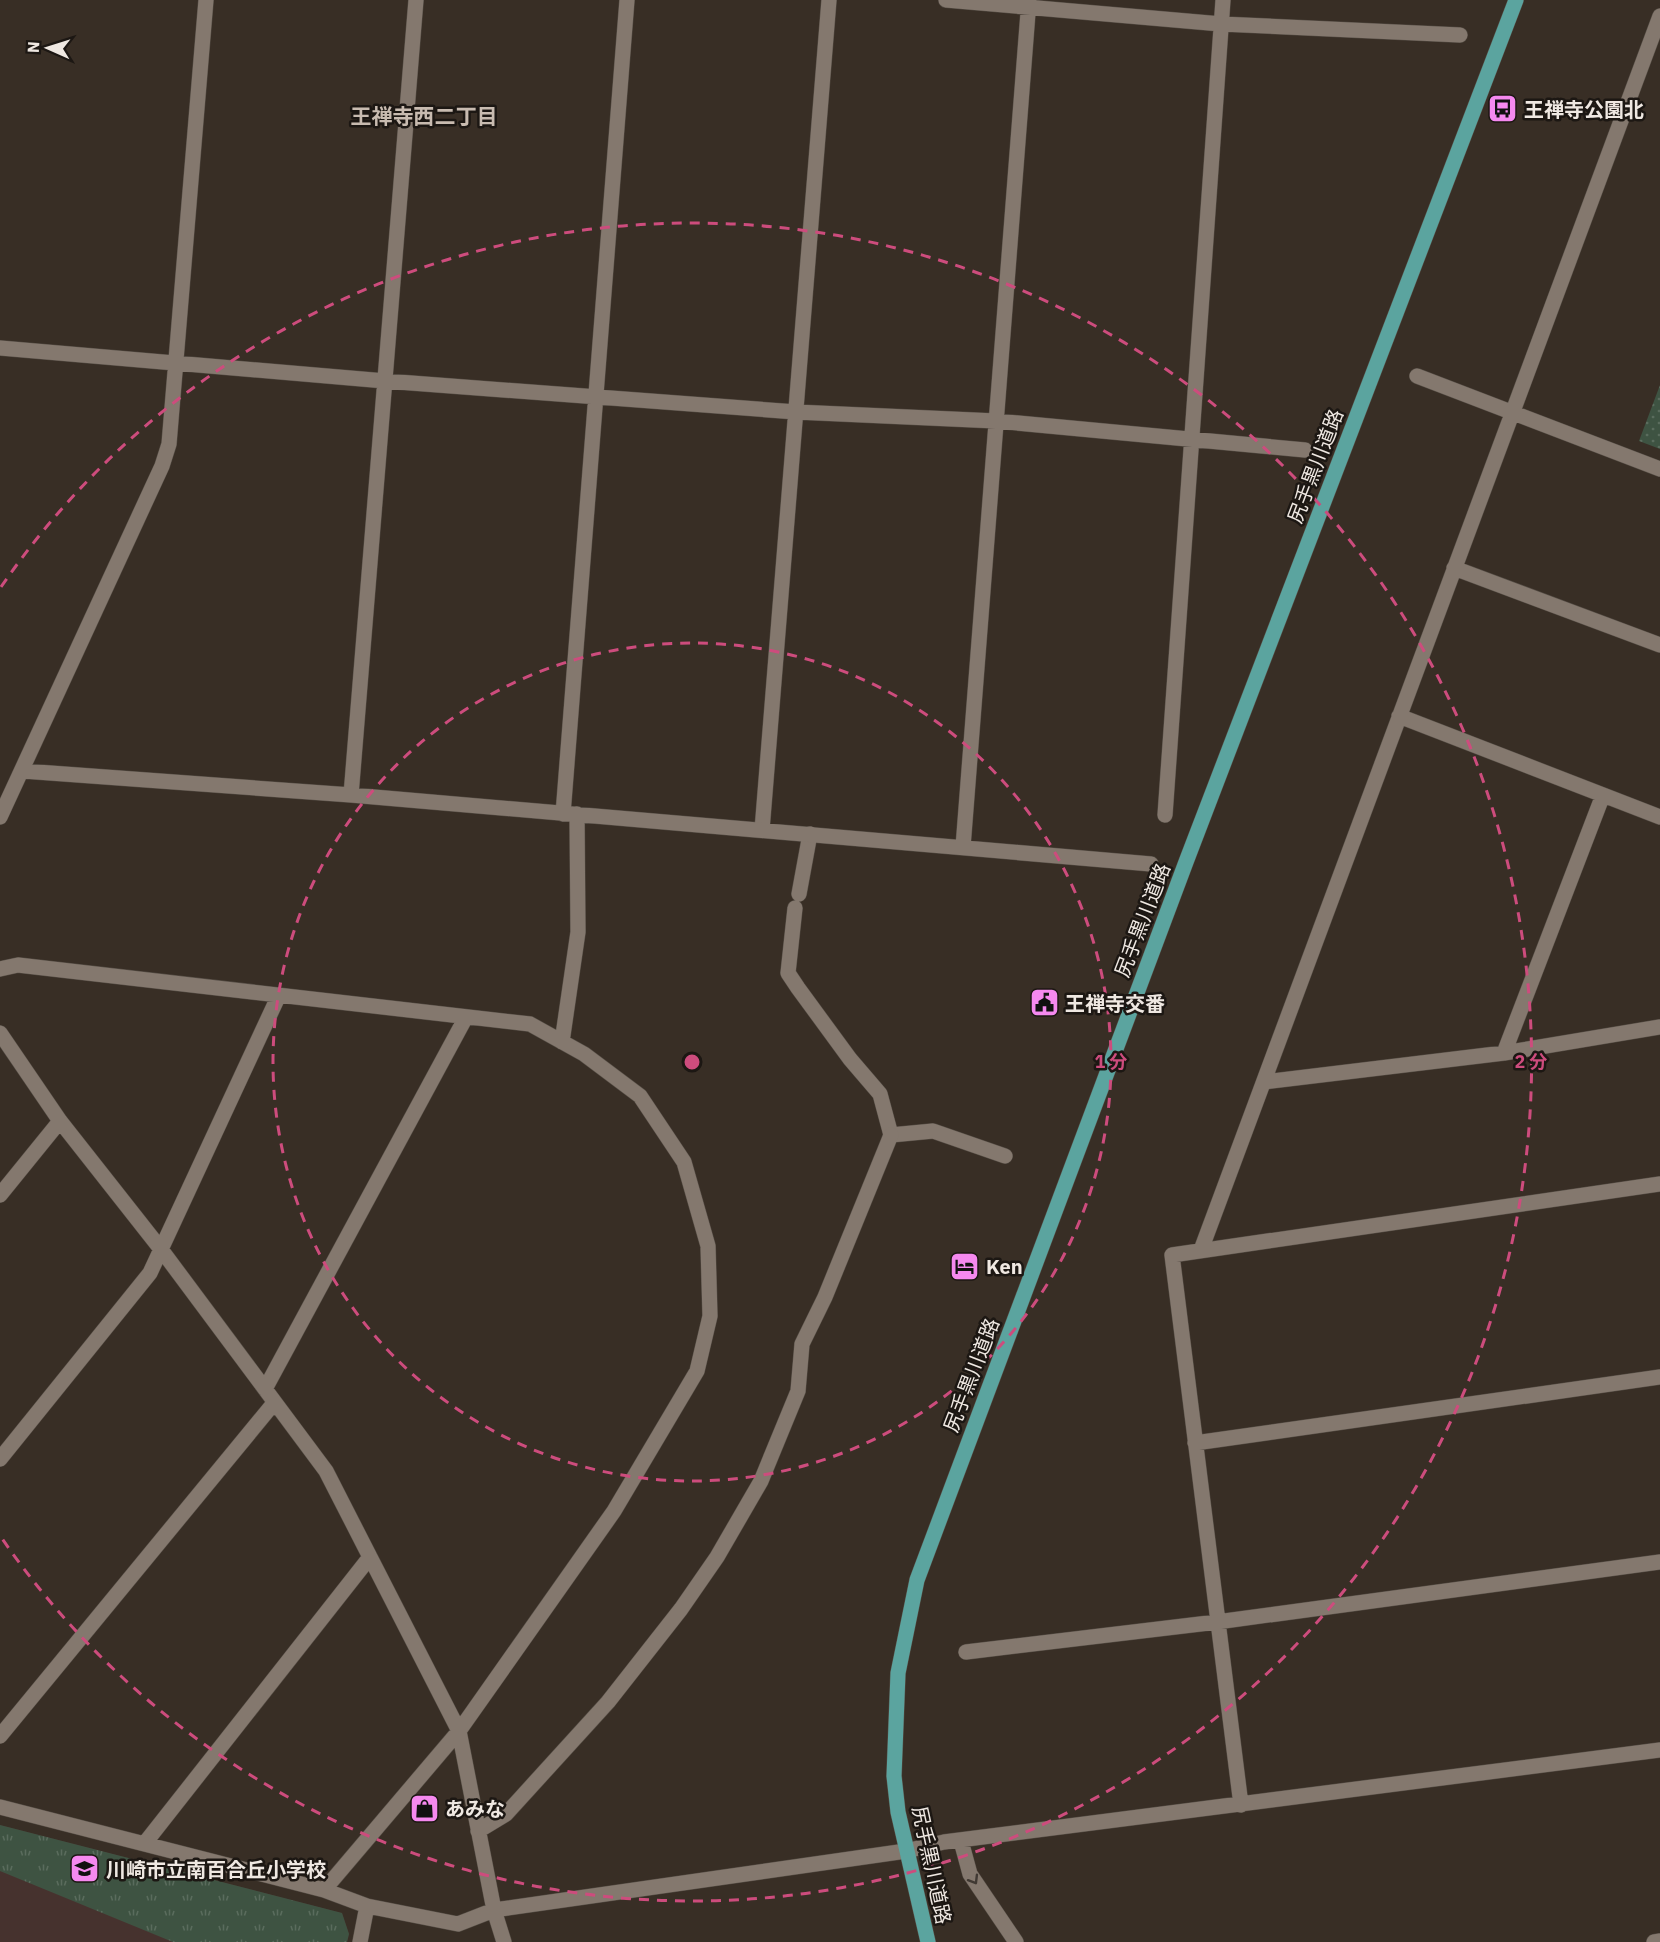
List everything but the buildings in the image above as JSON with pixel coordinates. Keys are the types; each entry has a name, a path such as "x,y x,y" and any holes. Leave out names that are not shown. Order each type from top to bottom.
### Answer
{"main road":[{"name":"尻手黒川道路","path":"928,1942 898,1812 894,1776 898,1673 917,1580 1186,862 1516,0"}],"street":[{"path":"0,818 162,466 169,444 206,0"},
{"path":"351,795 417,0"},
{"path":"562,1042 578,932 570,814 596,397 627,0"},
{"path":"762,830 829,0"},
{"path":"946,0 1029,3 1221,24 1460,35"},
{"path":"1165,815 1223,0"},
{"path":"963,847 1029,3"},
{"path":"1201,1250 1660,16"},
{"path":"0,348 385,381 796,412 996,422 1305,450"},
{"path":"1417,375 1660,469"},
{"path":"1454,568 1660,645"},
{"path":"1400,716 1660,817"},
{"path":"23,771 351,795 1151,864"},
{"path":"1504,1053 1603,795"},
{"path":"478,1831 506,1814 608,1702 681,1609 717,1557 761,1481 790,1411 798,1390 802,1344 825,1297 891,1135 880,1094 850,1059 788,973 797,901 810,834"},
{"path":"0,969 18,965 530,1024 584,1053 640,1096 684,1162 708,1246 710,1316 696,1371 614,1511 459,1731 324,1890"},
{"path":"0,1459 150,1273 279,995"},
{"path":"265,1389 466,1017"},
{"path":"1264,1082 1504,1053 1660,1027"},
{"path":"0,1033 60,1121 160,1248 326,1472 459,1731 494,1910 504,1942"},
{"path":"0,1195 60,1121"},
{"path":"891,1135 933,1131 1005,1156"},
{"path":"1240,1805 1172,1255 1660,1184"},
{"path":"1195,1443 1660,1377"},
{"path":"0,1736 274,1403"},
{"path":"145,1843 370,1557"},
{"path":"966,1652 1217,1622 1660,1562"},
{"path":"0,1807 324,1890 367,1906 458,1924 494,1910 906,1851 944,1842 1660,1750"},
{"path":"961,1840 970,1874 1016,1942"},
{"path":"360,1942 367,1906"},
{"path":"1654,1942 1660,1941"}],"shaded area":[{"name":"川崎市立南百合丘小学校","path":"0,1825 342,1913 349,1934 347,1942 0,1942"}],"green space":[{"path":"1660,385 1660,449 1639,441"},
{"name":"川崎市立南百合丘小学校","path":"0,1825 342,1913 349,1934 347,1942 173,1942 0,1871"}],"place":[{"name":"王禅寺公園北","path":"1503,109"},
{"name":"王禅寺交番","path":"1044,1003"},
{"name":"Ken","path":"965,1266"},
{"name":"あみな","path":"424,1808"},
{"name":"川崎市立南百合丘小学校","path":"85,1869"}],"district":[{"name":"王禅寺西二丁目","path":"424,116"}]}
